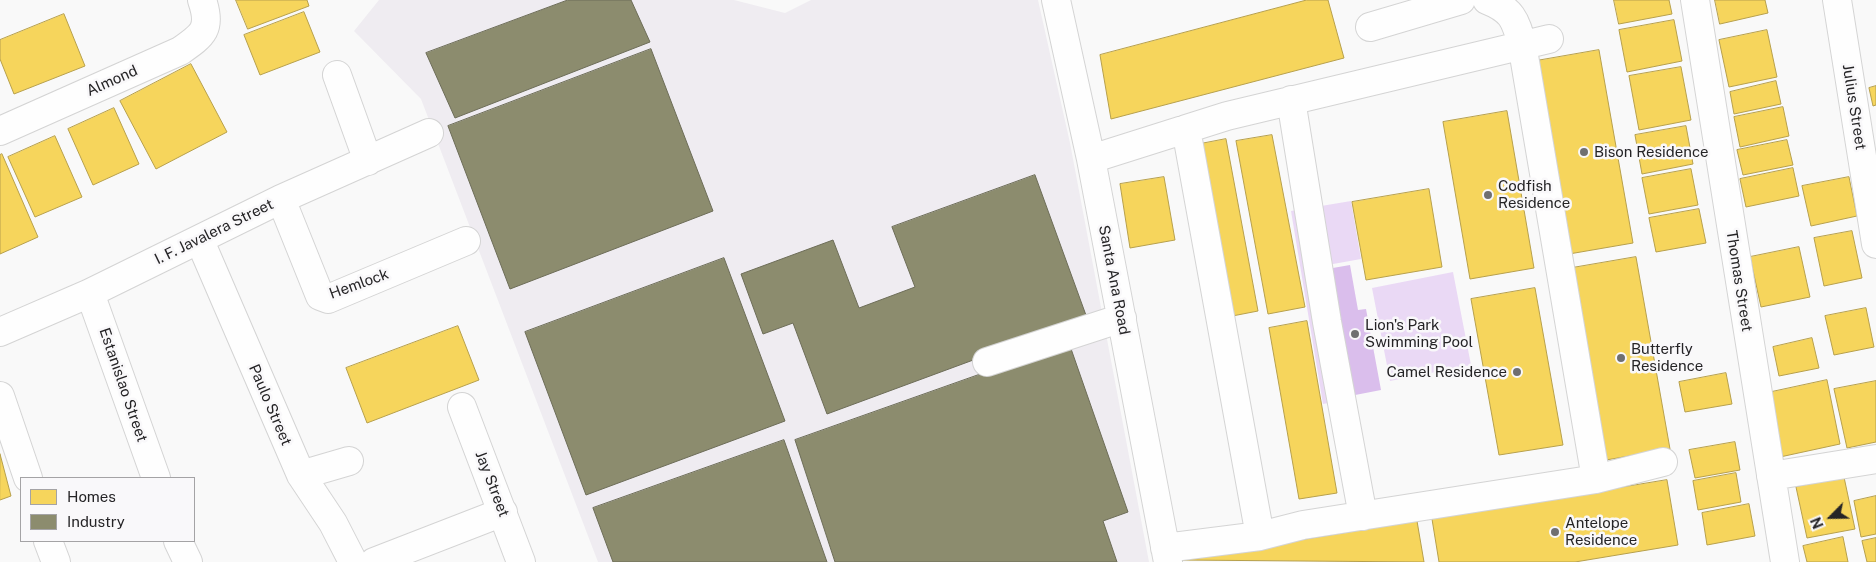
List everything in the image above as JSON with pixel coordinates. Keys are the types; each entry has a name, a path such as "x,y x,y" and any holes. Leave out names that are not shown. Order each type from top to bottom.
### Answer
{"street":[{"name":"Santa Ana Road","path":"1056,0 1091,159 1166,555"},
{"path":"1370,27 1461,0"},
{"path":"1487,0 1504,7 1516,22 1522,44 1596,479"},
{"name":"Thomas Street","path":"1695,0 1785,562"},
{"name":"Julius Street","path":"1837,0 1876,244"},
{"name":"Almond","path":"0,130 180,51 198,38 206,27 205,8"},
{"path":"1091,159 1227,116 1549,39"},
{"path":"337,75 368,161"},
{"path":"1291,100 1326,322 1363,516"},
{"path":"1186,129 1260,536"},
{"name":"I. F. Javalera Street","path":"0,332 90,293 200,241 281,199 429,133"},
{"name":"Hemlock","path":"281,199 320,296 328,299 466,241"},
{"name":"Paulo Street","path":"200,241 300,475 333,523 353,562"},
{"name":"Estanislao Street","path":"90,293 156,477"},
{"path":"987,362 1122,318"},
{"path":"0,396 28,477"},
{"name":"Jay Street","path":"462,406 521,562"},
{"path":"1771,476 1876,459"},
{"path":"300,475 349,461"},
{"path":"1166,555 1260,536 1303,525 1596,479 1663,462"},
{"path":"374,562 503,512"},
{"path":"48,542 56,562"},
{"path":"178,542 188,562"}],"shaded area":[{"path":"379,0 734,0 785,13 811,0 1038,0 1070,143 1149,562 598,562 421,99 354,31"},
{"path":"1351,201 1361,259 1322,266 1344,400 1323,404 1291,211"},
{"path":"1350,265 1358,310 1366,309 1381,390 1350,396 1327,269"},
{"path":"1453,272 1471,365 1390,381 1372,288"}],"building: Homes":[{"path":"236,0 307,0 309,6 248,29"},
{"path":"1307,0 1328,0 1344,58 1111,119 1100,55"},
{"path":"1614,0 1669,0 1672,14 1619,24"},
{"path":"1715,0 1765,0 1768,13 1720,24"},
{"path":"304,12 320,52 260,75 244,35"},
{"path":"64,14 85,66 14,94 0,59 0,40"},
{"path":"1674,20 1682,61 1627,72 1619,30"},
{"path":"1767,30 1777,77 1729,87 1719,40"},
{"name":"Bison Residence","path":"1599,50 1633,243 1569,254 1536,61"},
{"path":"191,64 227,132 156,169 120,101"},
{"path":"1681,67 1691,120 1639,130 1629,76"},
{"path":"1776,81 1781,104 1734,114 1730,92"},
{"path":"1876,86 1876,105 1873,106 1869,88"},
{"path":"1783,107 1789,136 1740,147 1734,117"},
{"path":"114,108 139,164 93,185 68,129"},
{"name":"Codfish Residence","path":"1507,111 1534,268 1470,279 1443,122"},
{"path":"1686,126 1693,164 1642,174 1635,135"},
{"path":"1272,135 1305,307 1268,314 1236,141"},
{"path":"55,136 82,197 35,217 8,157"},
{"path":"1226,139 1258,311 1222,318 1190,146"},
{"path":"1787,140 1793,165 1743,175 1737,150"},
{"path":"2,154 38,237 0,254 0,155"},
{"path":"1793,168 1799,196 1746,207 1740,179"},
{"path":"1691,169 1698,205 1649,214 1642,178"},
{"path":"1164,177 1175,240 1130,248 1120,184"},
{"path":"1849,177 1857,216 1811,226 1802,186"},
{"path":"1429,189 1442,267 1366,280 1352,202"},
{"path":"1699,209 1706,243 1656,252 1649,218"},
{"path":"1852,231 1862,278 1824,286 1814,238"},
{"path":"1799,247 1810,297 1761,307 1750,257"},
{"name":"Butterfly Residence","path":"1636,257 1670,449 1606,460 1572,268"},
{"name":"Camel Residence","path":"1535,288 1563,445 1499,455 1471,299"},
{"path":"1866,308 1874,347 1834,355 1825,316"},
{"path":"1307,321 1337,493 1299,499 1269,328"},
{"path":"458,326 479,380 367,423 346,368"},
{"path":"1812,338 1819,368 1779,376 1773,347"},
{"path":"1726,373 1732,404 1685,412 1679,382"},
{"path":"1827,380 1840,444 1780,457 1767,393"},
{"path":"1876,381 1876,442 1847,448 1834,389"},
{"path":"1735,442 1740,470 1695,478 1689,450"},
{"path":"0,454 11,496 0,500"},
{"path":"1736,473 1741,502 1698,510 1693,481"},
{"path":"1844,477 1855,529 1807,538 1796,487"},
{"name":"Antelope Residence","path":"1667,480 1678,545 1575,562 1439,562 1432,519"},
{"path":"1876,496 1876,534 1861,537 1854,501"},
{"path":"1749,504 1755,536 1707,545 1702,513"},
{"path":"1417,521 1424,562 1179,560"},
{"path":"1843,537 1848,562 1807,562 1803,546"},
{"path":"1876,538 1876,562 1867,562 1862,541"}],"building: Industry":[{"path":"568,0 631,0 650,42 455,118 426,53"},
{"path":"651,49 713,211 510,289 448,126"},
{"path":"1035,175 1087,318 827,414 793,323 763,334 741,274 833,240 859,308 915,287 892,227"},
{"path":"724,258 785,421 586,495 525,332"},
{"path":"1069,343 1128,512 1103,521 1117,562 835,562 795,440"},
{"path":"784,440 827,562 613,562 593,508"}],"place":[{"name":"Bison Residence","path":"1584,152"},
{"name":"Codfish Residence","path":"1488,195"},
{"name":"Lion's Park Swimming Pool","path":"1355,334"},
{"name":"Butterfly Residence","path":"1621,358"},
{"name":"Camel Residence","path":"1517,372"},
{"name":"Antelope Residence","path":"1555,532"}]}
